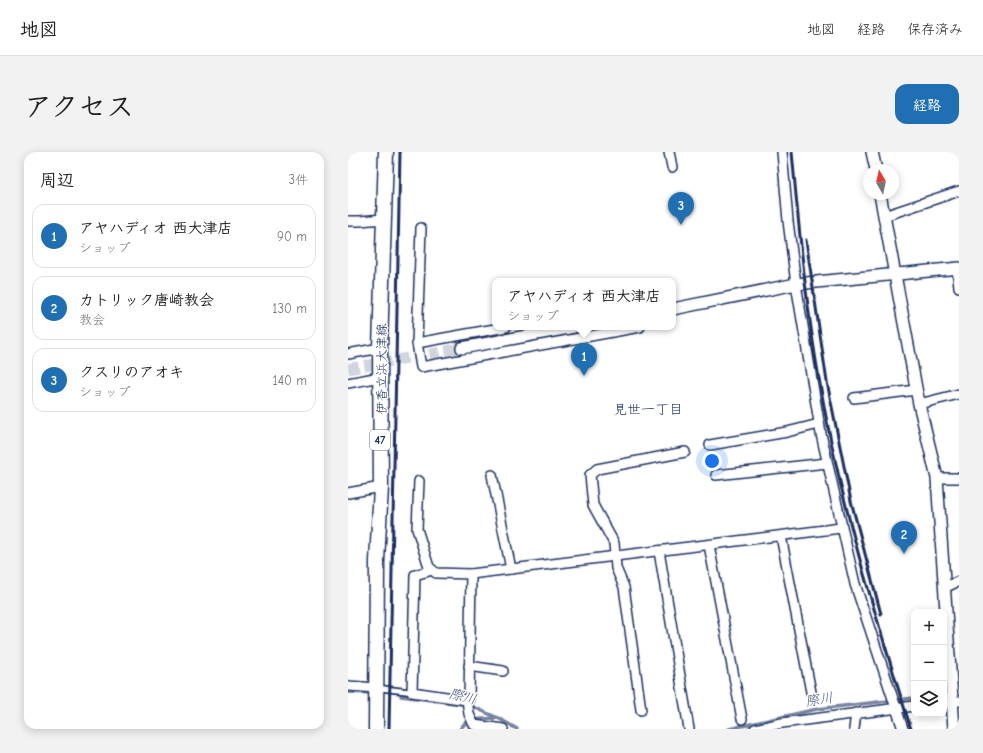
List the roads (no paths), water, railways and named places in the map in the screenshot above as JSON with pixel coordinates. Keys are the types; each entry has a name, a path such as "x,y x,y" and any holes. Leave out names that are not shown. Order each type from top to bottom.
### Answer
{"main road":[{"name":"伊香立浜大津線","path":"376,729 377,561 381,487 380,348 386,152"}],"street":[{"path":"669,152 672,167"},
{"path":"782,152 788,221 796,284 819,424 841,528 855,584 903,729"},
{"path":"872,152 875,164"},
{"path":"884,216 959,191"},
{"path":"881,200 916,390 937,478 954,729"},
{"path":"348,221 384,219"},
{"path":"421,228 417,343 421,367 624,330"},
{"path":"676,308 796,284 958,268 959,288"},
{"path":"417,343 492,330"},
{"path":"462,348 558,330"},
{"path":"348,354 380,348"},
{"path":"348,383 380,377"},
{"path":"854,398 916,390"},
{"path":"919,404 959,394"},
{"path":"710,445 787,432 819,424"},
{"path":"641,710 624,587 616,568 614,543 593,505 590,475 597,469 685,452"},
{"path":"716,476 827,462"},
{"path":"492,475 511,569"},
{"path":"937,478 959,478"},
{"path":"419,481 417,529 429,567 436,573 471,574 841,528"},
{"path":"348,493 381,487"},
{"path":"782,536 811,692"},
{"path":"709,545 742,719"},
{"path":"659,551 689,729"},
{"path":"432,570 415,575 412,692 467,701"},
{"path":"471,574 469,699 467,701 469,713 474,725 503,729"},
{"path":"944,588 959,582"},
{"path":"469,666 503,671"},
{"path":"348,686 377,688"},
{"path":"755,729 782,723 856,713 894,703 911,706"},
{"path":"854,729 856,713"}],"lane":[{"path":"377,688 412,692"}],"waterway":[{"name":"際川","path":"348,692 368,693"},
{"name":"際川","path":"401,696 469,705 498,718 517,729"},
{"name":"際川","path":"729,729 817,709 911,698"},
{"path":"460,729 468,720 497,718"}],"tunnel":[{"path":"348,369 462,348"}],"railway":[{"path":"389,729 400,152"},
{"path":"792,152 807,297 815,355 828,428 848,515 884,644 911,729"},
{"path":"806,240 827,382 851,501 881,614"}],"place":[{"name":"クスリのアオキ","path":"681,225"},
{"name":"アヤハディオ 西大津店","path":"584,376"},
{"name":"カトリック唐崎教会","path":"904,554"}],"district":[{"name":"見世一丁目","path":"648,409"}]}
